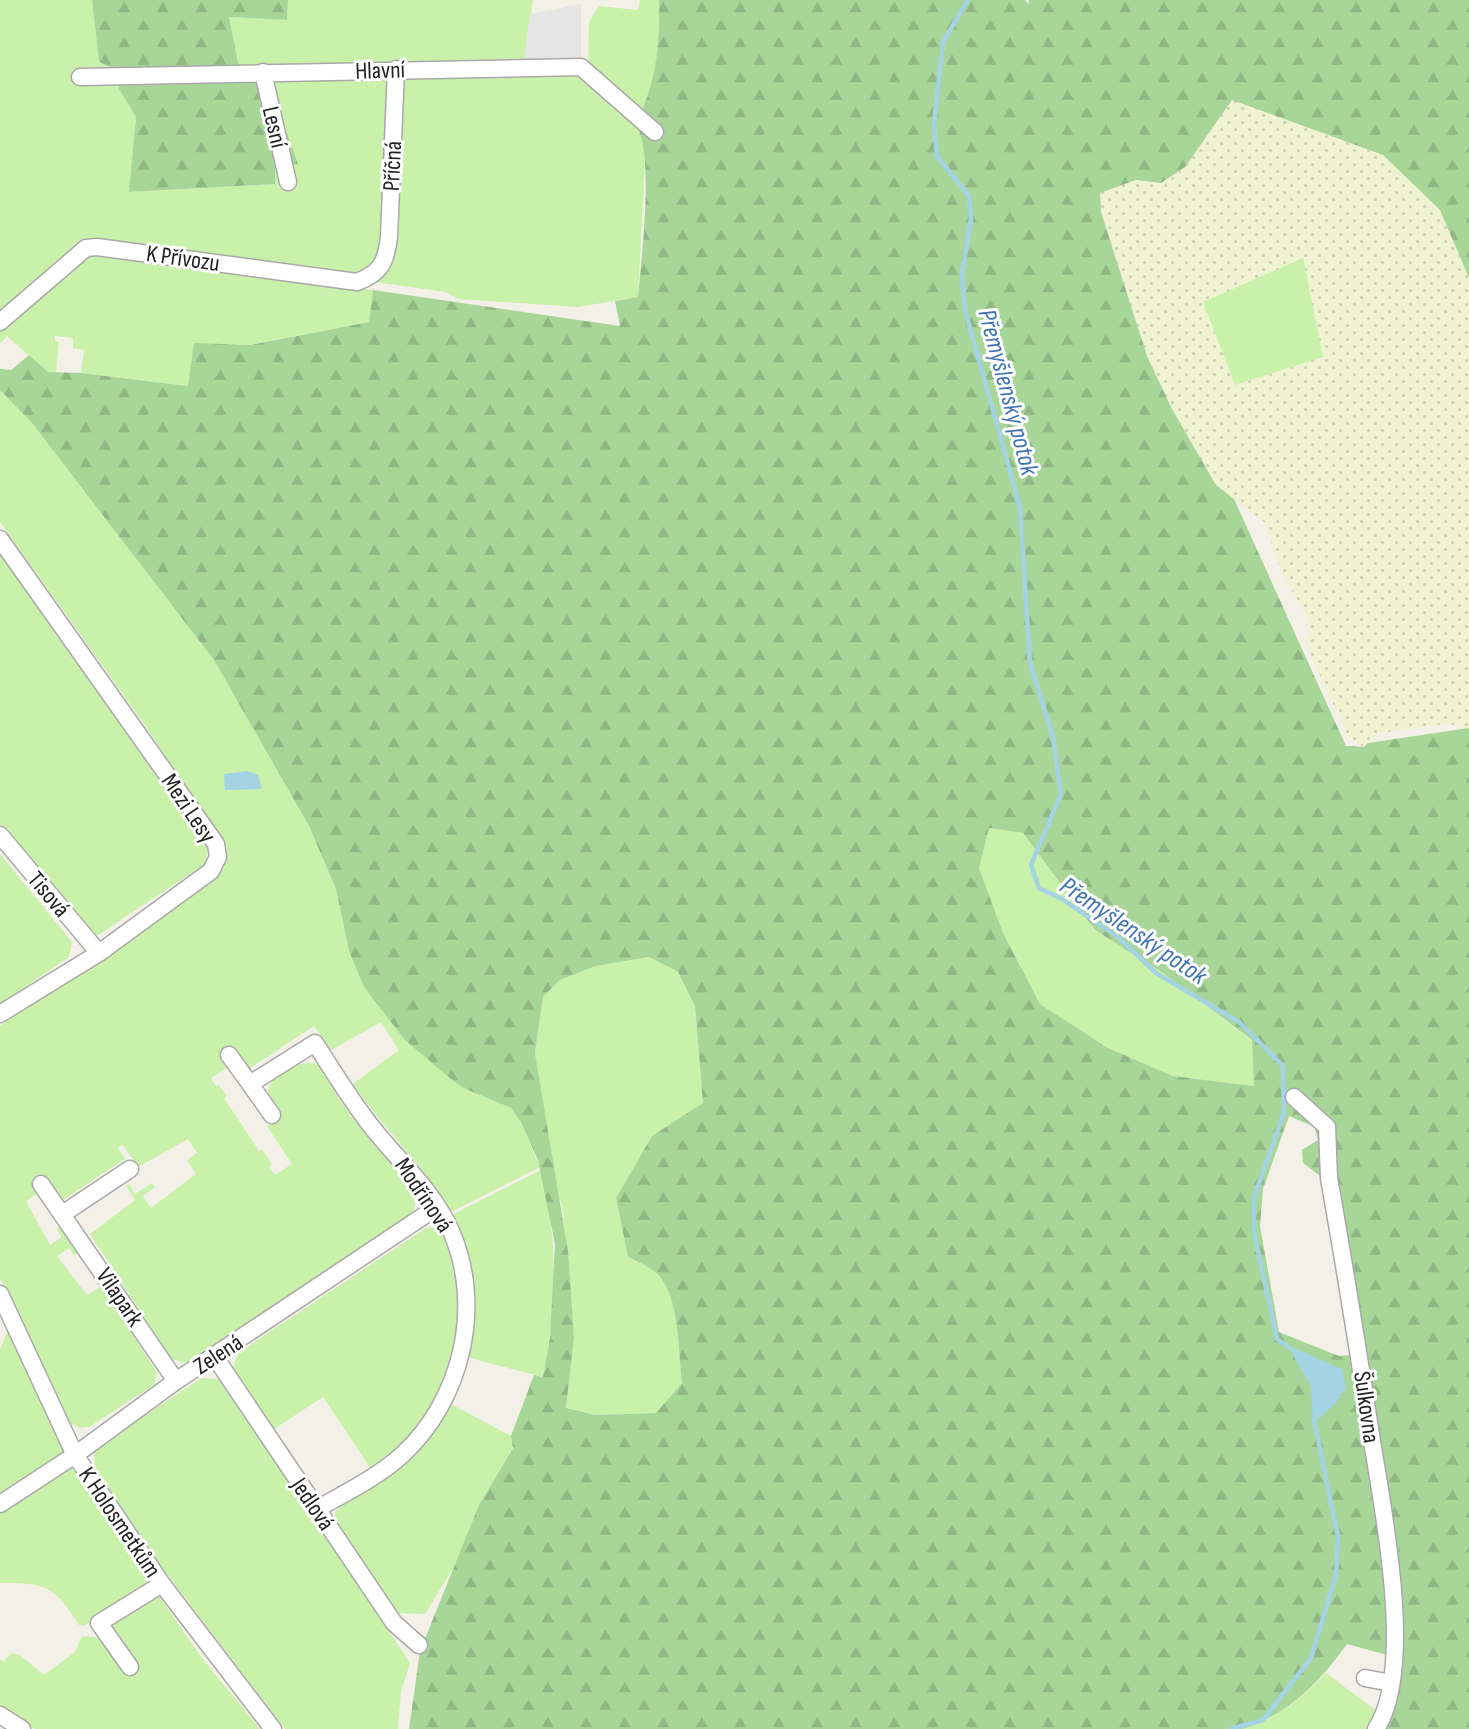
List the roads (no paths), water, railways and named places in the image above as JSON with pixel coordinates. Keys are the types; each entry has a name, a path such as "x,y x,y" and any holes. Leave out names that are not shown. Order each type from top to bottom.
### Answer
{"street":[{"name":"Hlavní","path":"80,77 581,67 655,132"},
{"name":"Příčná","path":"386,262 396,69"},
{"name":"Lesní","path":"263,72 288,182"},
{"name":"K Přívozu","path":"0,322 86,248 97,247 357,282 374,276 386,262"},
{"name":"Mezi Lesy","path":"0,539 216,844 218,858 211,871 99,953 0,1014"},
{"name":"Tisová","path":"0,835 99,953"},
{"name":"Modřínová","path":"250,1084 315,1043 366,1120 413,1171 437,1207 451,1231 464,1271 464,1343 457,1370 438,1411 402,1455 317,1509"},
{"path":"229,1055 272,1115"},
{"name":"Šulkovna","path":"1294,1097 1327,1127 1329,1178 1386,1515 1394,1619 1391,1684 1376,1729"},
{"path":"64,1213 130,1169"},
{"name":"Vilapark","path":"41,1184 64,1213 176,1381"},
{"name":"Zelená","path":"0,1504 75,1455 176,1381 437,1207"},
{"name":"K Holosmetkům","path":"0,1294 75,1455 162,1584 273,1729"},
{"name":"Jedlová","path":"215,1357 394,1623 419,1644"},
{"path":"130,1667 99,1623 162,1584"},
{"path":"1365,1678 1391,1684"},
{"path":"0,1715 22,1729"}],"water":[{"path":"247,771 258,775 262,789 225,790 224,774"},
{"path":"1287,1345 1342,1369 1346,1388 1334,1405 1313,1424 1311,1386"}],"waterway":[{"name":"Přemyšlenský potok","path":"968,0 943,42 934,124 937,156 969,196 971,219 962,274 965,310 1020,507 1030,663 1053,737 1061,794 1031,865 1039,888 1062,899 1119,938 1156,973 1239,1022 1283,1066 1284,1113 1254,1197 1254,1232 1277,1339 1289,1347"},
{"name":"Přemyšlenský potok","path":"1231,1729 1263,1720 1311,1658 1336,1575 1338,1536 1314,1420"}]}
